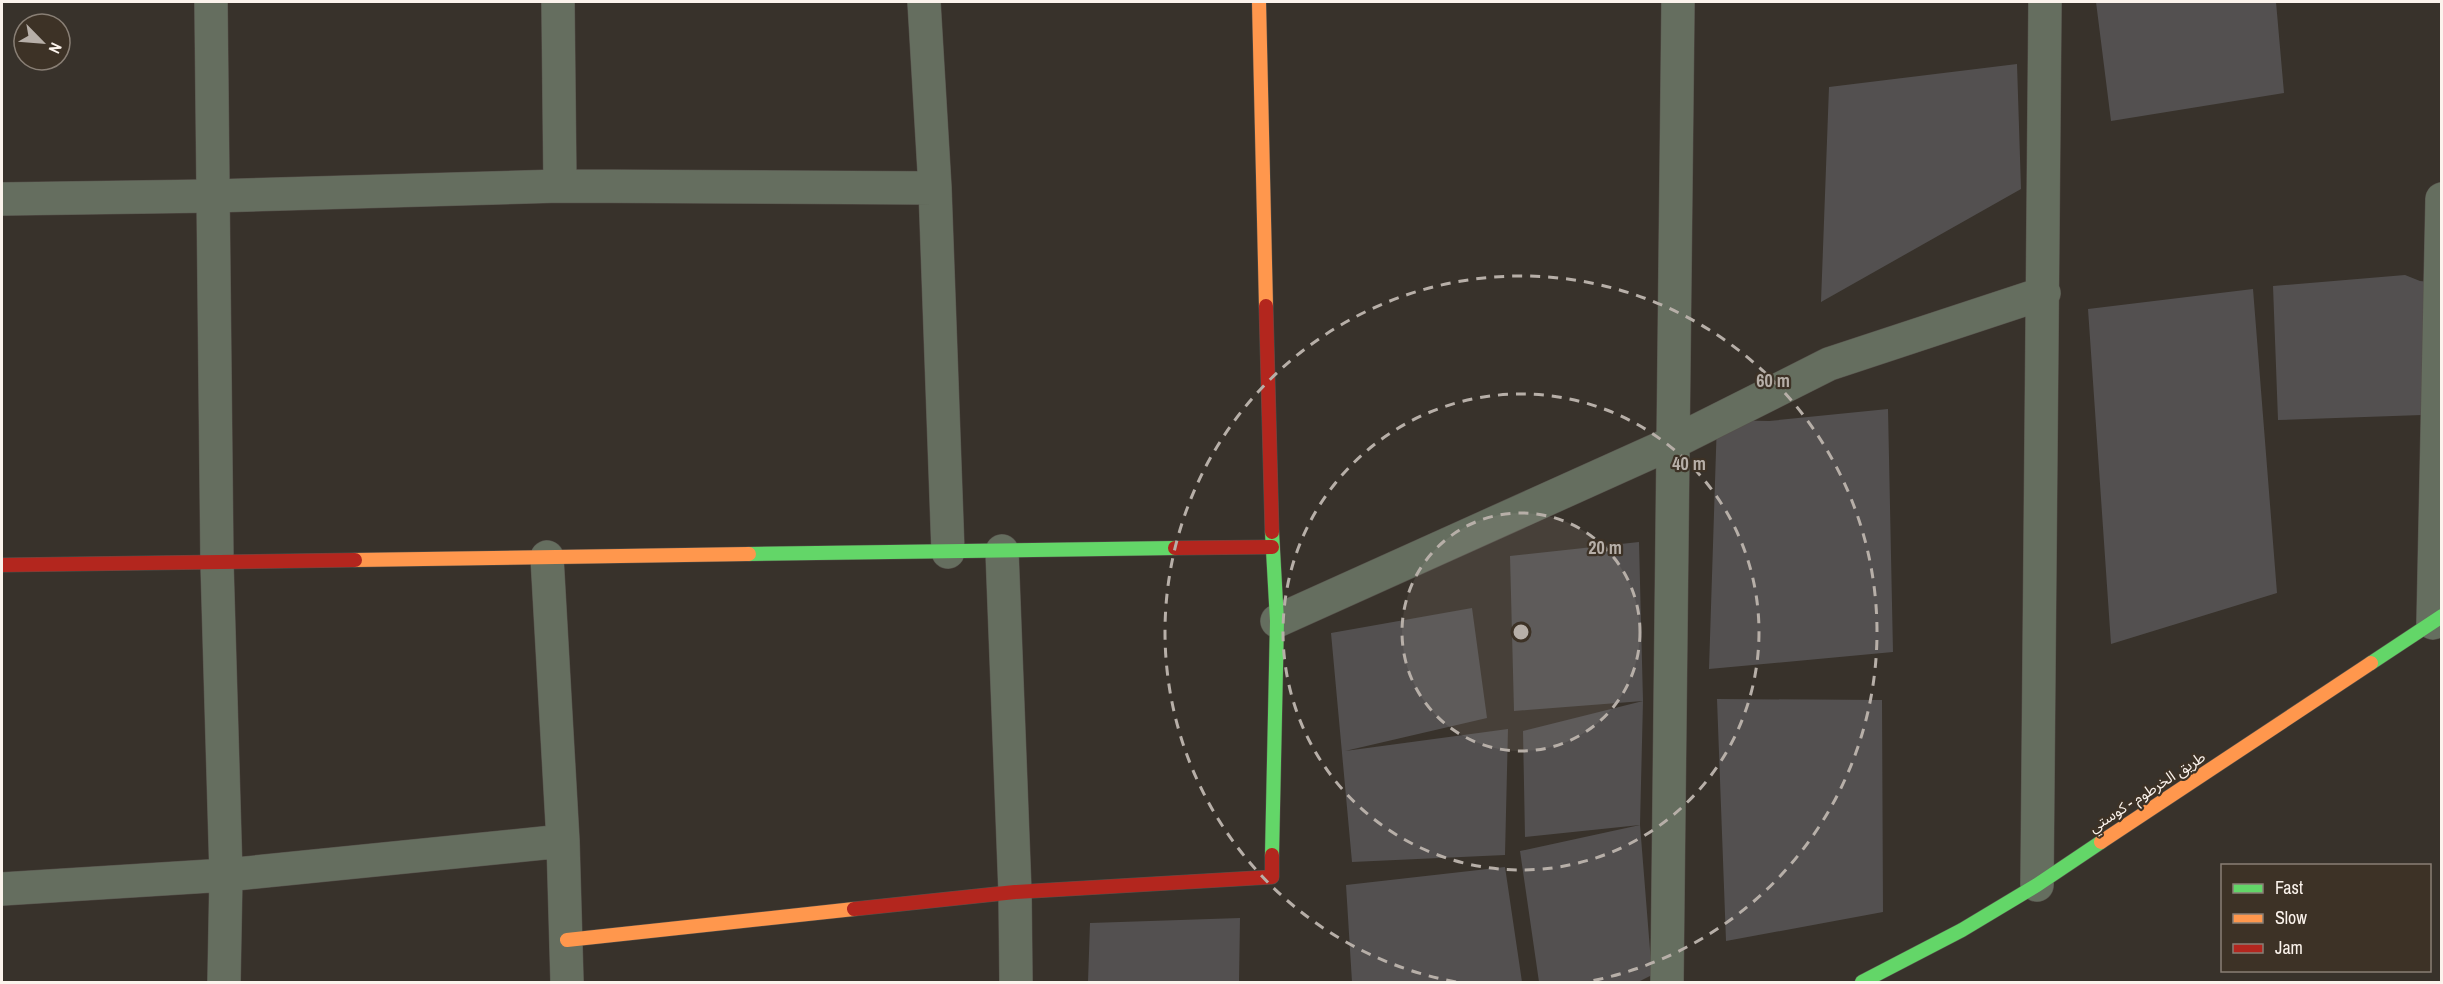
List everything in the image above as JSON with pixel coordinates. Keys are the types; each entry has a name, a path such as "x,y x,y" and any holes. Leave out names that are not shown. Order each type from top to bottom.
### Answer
{"main road":[{"path":"567,940 1016,892 1272,877 1277,621 1272,547 1258,2"},
{"path":"2,565 1272,547"},
{"name":"طريق الخرطوم - كوستي","path":"1862,982 1962,930 2037,885 2437,620"}],"street":[{"path":"211,2 217,563 226,875 224,982"},
{"path":"558,2 560,186"},
{"path":"924,2 935,188 948,552"},
{"path":"1667,982 1678,2"},
{"path":"2037,885 2045,2"},
{"path":"2,199 212,196 560,186 935,188"},
{"path":"2437,620 2442,199"},
{"path":"1277,621 1674,442 1829,364 2044,293"},
{"path":"1002,551 1016,892 1016,982"},
{"path":"547,556 563,841 567,982"},
{"path":"2,889 226,875 563,841"}],"building":[{"path":"2096,2 2276,2 2284,93 2111,121"},
{"path":"2017,64 2021,189 1821,302 1829,87"},
{"path":"2405,275 2420,281 2440,283 2422,415 2278,420 2273,286"},
{"path":"2253,289 2277,593 2111,644 2088,309"},
{"path":"1888,409 1893,652 1709,669 1717,420 1769,421"},
{"path":"1639,542 1643,701 1514,711 1510,556"},
{"path":"1472,608 1487,718 1345,751 1508,729 1505,855 1352,862 1331,633"},
{"path":"1717,699 1882,700 1883,912 1726,941"},
{"path":"1643,701 1640,825 1525,837 1523,731"},
{"path":"1640,825 1652,975 1638,982 1539,982 1520,851"},
{"path":"1505,867 1522,982 1352,982 1346,885"},
{"path":"1240,918 1239,982 1088,982 1090,923"}],"traffic: fast":[{"path":"1272,532 1277,621 1272,855"},
{"path":"749,554 1175,548"},
{"path":"2371,663 2442,616"},
{"path":"1862,982 1962,930 2037,885 2101,842"}],"traffic: slow":[{"path":"1259,2 1266,306"},
{"path":"355,560 749,554"},
{"path":"2101,842 2371,663"},
{"path":"567,940 854,909"}],"traffic: jam":[{"path":"1266,306 1272,532"},
{"path":"1175,548 1272,547"},
{"path":"2,565 355,560"},
{"path":"854,909 1015,892 1272,877 1272,855"}]}
